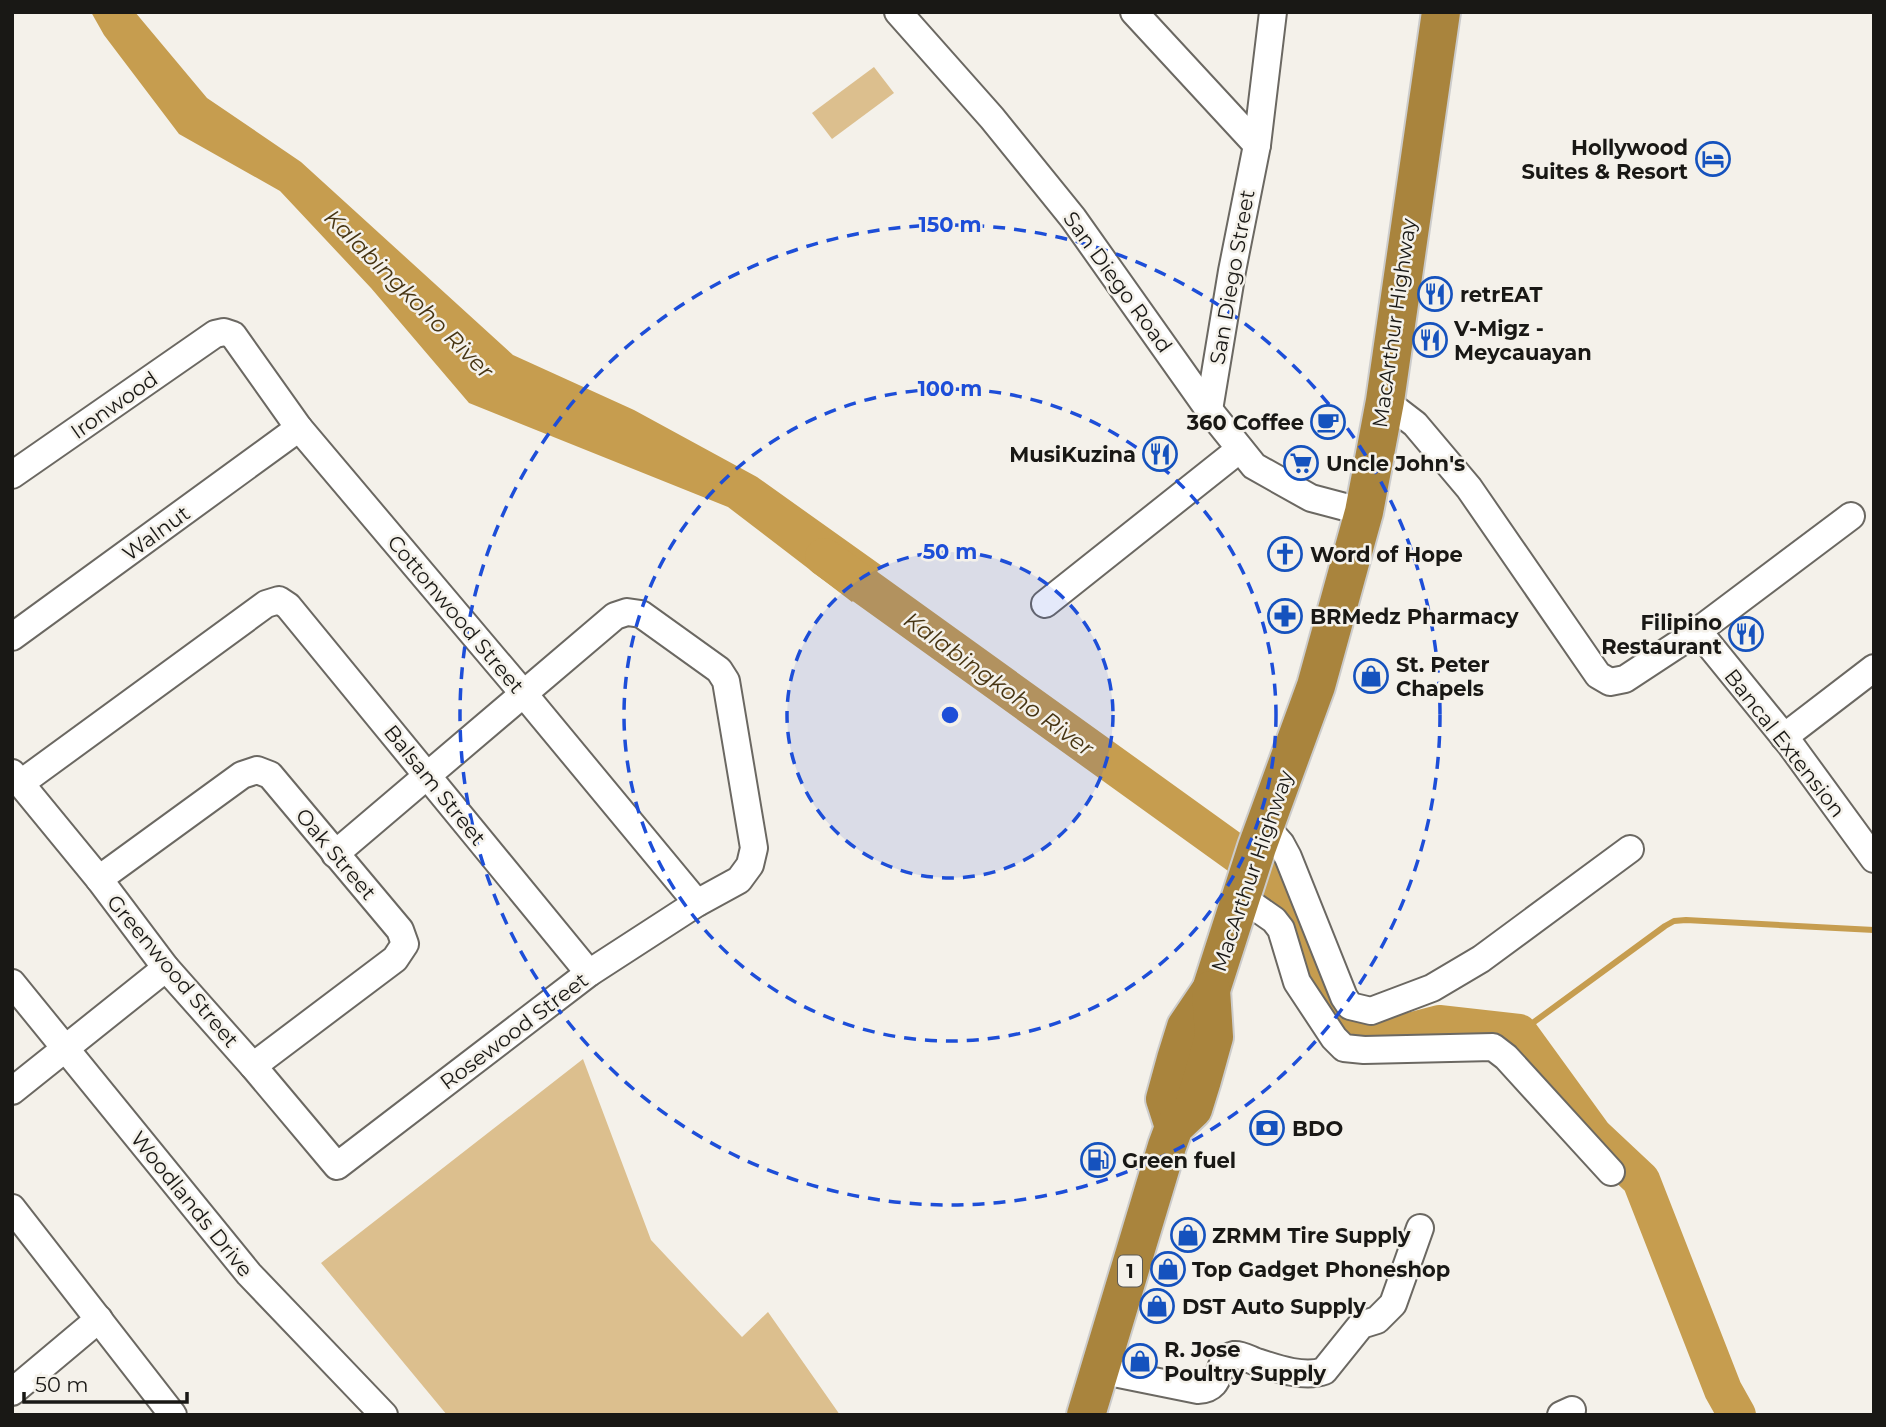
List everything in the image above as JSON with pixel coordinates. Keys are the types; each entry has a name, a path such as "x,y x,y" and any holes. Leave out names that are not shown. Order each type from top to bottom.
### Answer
{"highway":[{"name":"MacArthur Highway","path":"1086,1415 1174,1128 1165,1099 1176,1059 1186,1027 1212,989 1252,863 1316,686 1364,512 1385,401 1441,12"}],"street":[{"name":"San Diego Road","path":"898,12 992,118 1073,218 1209,410 1254,466 1311,498 1364,512"},
{"path":"1134,12 1256,145"},
{"name":"San Diego Street","path":"1209,410 1256,145 1273,12"},
{"name":"Cottonwood Street","path":"215,334 224,332 233,335 299,428 696,903"},
{"name":"Ironwood","path":"12,475 215,334"},
{"path":"1385,401 1415,424 1469,488 1598,676 1610,682 1625,679 1698,631 1851,516"},
{"name":"Walnut","path":"12,637 299,428"},
{"path":"1045,604 1240,449"},
{"name":"Balsam Street","path":"16,778 266,604 279,600 288,606 589,973"},
{"name":"Rosewood Street","path":"335,854 615,616 627,612 641,614 719,670 726,681 754,848 750,865 739,880 696,903 589,973 337,1166"},
{"name":"Bancal Extension","path":"1698,631 1784,737 1874,859"},
{"path":"1784,737 1874,668"},
{"name":"Oak Street","path":"99,879 242,775 257,770 270,775 400,930 405,944 395,959 253,1066"},
{"name":"Greenwood Street","path":"16,778 99,879 166,968 337,1166"},
{"path":"1611,1172 1506,1057 1493,1047 1364,1050 1343,1048 1297,982 1281,929 1273,920 1252,863 1281,844 1344,997 1350,1006 1371,1011 1432,988 1481,959 1630,849"},
{"path":"12,1091 166,968"},
{"name":"Woodlands Drive","path":"12,983 248,1274 384,1415"},
{"path":"13,1212 173,1415"},
{"path":"1099,1370 1198,1390 1207,1390 1215,1384 1225,1359 1233,1355 1303,1373 1315,1374 1324,1371 1361,1325 1377,1320 1393,1304 1420,1228"},
{"path":"12,1392 99,1319"}],"shaded area":[{"path":"874,67 894,93 832,139 812,113"},
{"path":"583,1059 651,1240 742,1337 768,1312 840,1415 447,1415 321,1263"}],"water":[{"path":"91,12 135,12 207,98 301,162 513,355 634,410 757,477 882,566 852,602 728,507 469,403 371,288 280,191 179,134 104,35"}],"waterway":[{"name":"Kalabingkoho River","path":"824,557 1290,892 1325,988 1360,1038 1386,1038 1439,1024 1519,1033 1593,1135 1641,1180 1723,1390 1737,1415"},
{"path":"1519,1033 1674,921 1874,930"}],"place":[{"name":"Hollywood Suites & Resort","path":"1713,159"},
{"name":"retrEAT","path":"1435,294"},
{"name":"V-Migz - Meycauayan","path":"1430,340"},
{"name":"360 Coffee","path":"1328,422"},
{"name":"MusiKuzina","path":"1160,454"},
{"name":"Uncle John's","path":"1301,463"},
{"name":"Word of Hope","path":"1285,554"},
{"name":"BRMedz Pharmacy","path":"1285,616"},
{"name":"Filipino Restaurant","path":"1746,634"},
{"name":"St. Peter Chapels","path":"1371,676"},
{"name":"BDO","path":"1267,1128"},
{"name":"Green fuel","path":"1098,1160"},
{"name":"ZRMM Tire Supply","path":"1188,1235"},
{"name":"Top Gadget Phoneshop","path":"1168,1269"},
{"name":"DST Auto Supply","path":"1157,1306"},
{"name":"R. Jose Poultry Supply","path":"1140,1361"}]}
